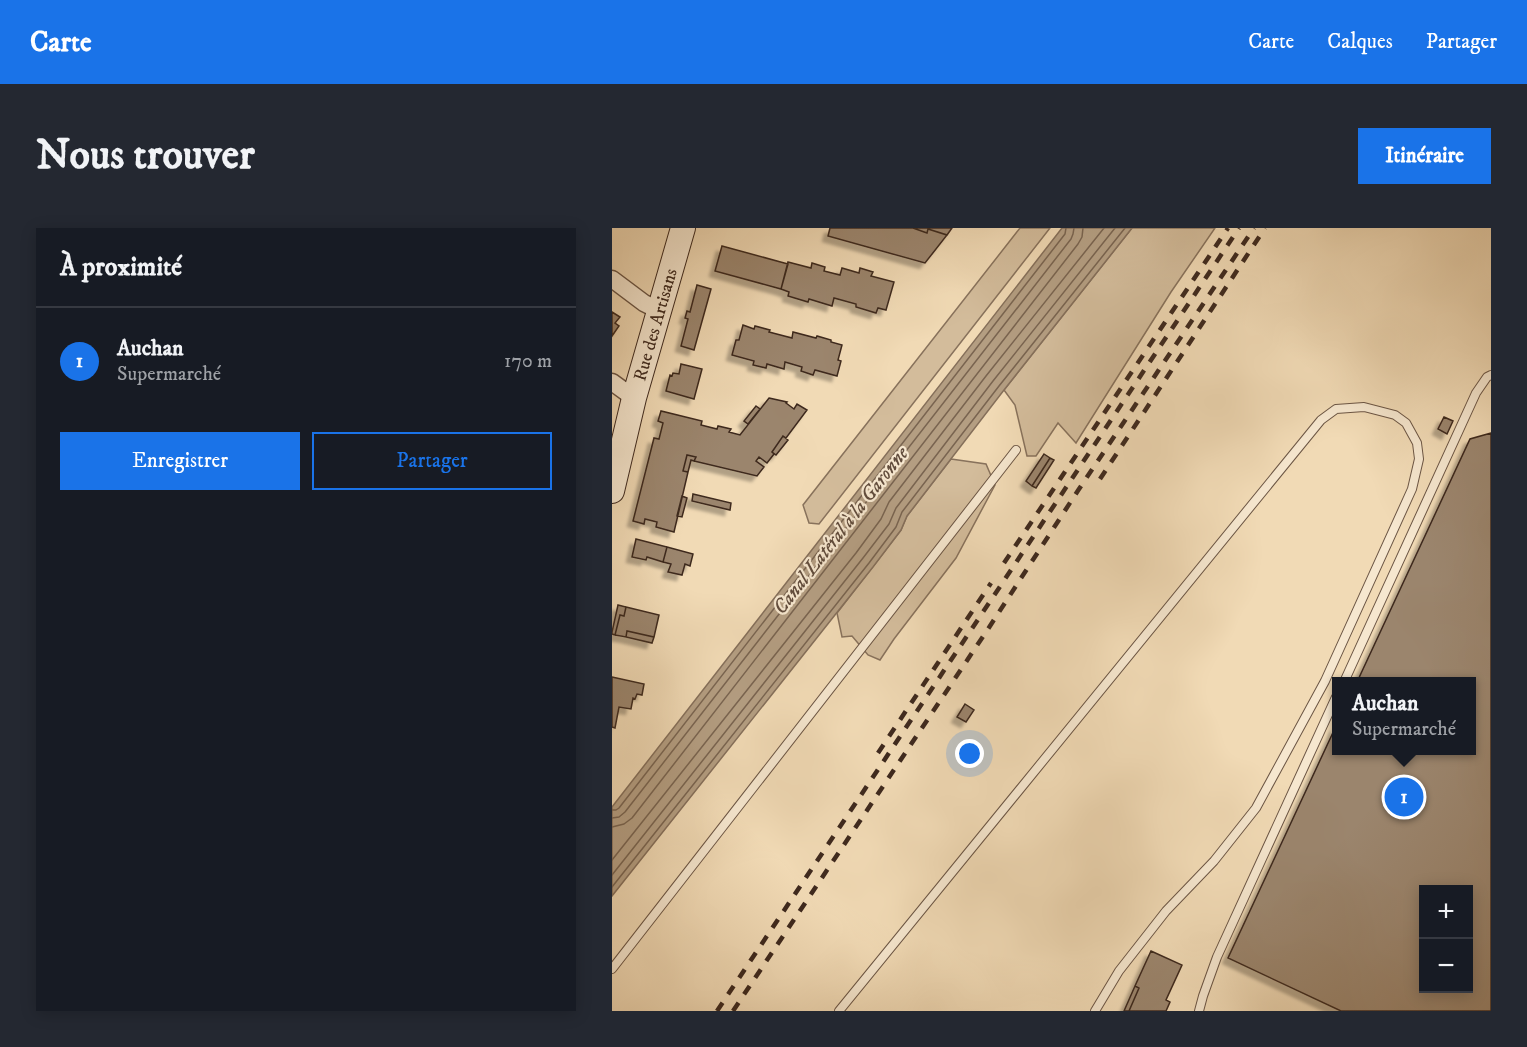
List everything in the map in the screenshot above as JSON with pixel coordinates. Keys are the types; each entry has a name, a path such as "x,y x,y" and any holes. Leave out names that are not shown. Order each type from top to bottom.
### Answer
{"street":[{"name":"Rue des Artisans","path":"612,491 634,398 683,228"},
{"path":"612,279 644,303 658,310"},
{"path":"612,382 634,398"}],"lane":[{"path":"1346,677 1476,393 1486,377 1491,375"},
{"path":"839,1011 1321,420 1336,409 1364,407 1395,415 1406,423 1417,443 1419,459 1412,489 1325,681 1256,808 1214,861 1166,911 1119,971 1095,1011"},
{"path":"612,969 1016,450"},
{"path":"1199,1011 1217,957 1332,706"}],"shaded area":[{"path":"1020,228 1050,228 819,524 809,523 803,505"},
{"path":"1132,228 1215,228 1171,292 1076,443 1058,423 1036,456 1027,456 1015,405 1004,390"},
{"path":"951,459 986,464 995,485 956,558 880,660 868,655 852,636 842,637 837,613 901,530 907,516"}],"water":[{"name":"Canal Latéral à la Garonne","path":"1062,228 1132,228 907,516 901,530 873,567 612,896 612,807"}],"building":[{"path":"830,228 913,228 927,233 928,229 947,235 925,263 828,236"},
{"path":"913,228 952,228 947,235 928,229 927,233"},
{"path":"722,246 788,264 781,289 715,271"},
{"path":"788,262 811,268 812,263 825,267 824,271 840,275 842,268 859,273 860,268 873,272 871,276 894,282 886,310 878,308 876,313 834,298 832,306 788,296 789,292 781,289"},
{"path":"697,285 711,289 694,350 681,346 688,319 685,318 687,311 690,312"},
{"path":"612,312 620,317 615,323 619,326 612,336"},
{"path":"743,325 754,329 755,326 792,338 793,332 816,338 817,336 842,345 837,376 815,370 813,375 801,371 802,367 785,362 784,369 767,364 766,368 753,365 754,361 732,355"},
{"path":"681,364 702,369 694,399 666,391 670,375 679,374"},
{"path":"769,398 787,402 794,409 797,404 807,410 786,438 783,436 767,463 759,457 756,461 764,467 757,476 694,461 696,457 687,455 683,471 688,472 674,532 656,527 657,522 645,519 644,524 633,521 654,438 659,439 663,423 658,421 661,411 702,421 701,425 717,429 718,426 731,429 729,432 740,435"},
{"path":"756,406 760,409 748,424 744,421"},
{"path":"1444,417 1453,421 1447,434 1438,429"},
{"path":"1491,433 1491,1011 1341,1011 1228,958 1332,735 1332,755 1476,755 1476,677 1359,677 1470,439"},
{"path":"783,436 788,440 776,455 772,452"},
{"path":"1044,454 1050,458 1032,486 1026,481"},
{"path":"687,455 696,457 694,461 691,460 688,472 683,471"},
{"path":"1050,458 1054,460 1036,488 1032,486"},
{"path":"693,494 731,503 730,510 692,501"},
{"path":"682,496 687,498 682,517 677,516"},
{"path":"636,539 667,547 663,562 647,557 646,560 632,557"},
{"path":"667,547 693,554 690,566 685,564 682,575 668,572 671,564 663,562"},
{"path":"618,605 626,607 624,616 620,615 615,635 612,632"},
{"path":"626,607 659,615 654,637 627,631 626,637 615,635 620,615 624,616"},
{"path":"627,631 654,637 652,643 626,637"},
{"path":"612,677 644,684 642,695 637,694 635,699 633,698 631,709 619,707 615,728 612,727"},
{"path":"965,704 974,710 966,722 957,717"},
{"path":"1151,951 1182,965 1166,1000 1170,1002 1166,1011 1129,1011 1139,988 1135,986"},
{"path":"1135,986 1139,988 1129,1011 1124,1011"}],"railway":[{"path":"1004,563 1228,228"},
{"path":"717,1011 1239,228"},
{"path":"733,1011 1254,228"},
{"path":"1100,479 1265,228"},
{"path":"878,753 991,583"}],"place":[{"name":"Auchan","path":"1404,797"}]}
